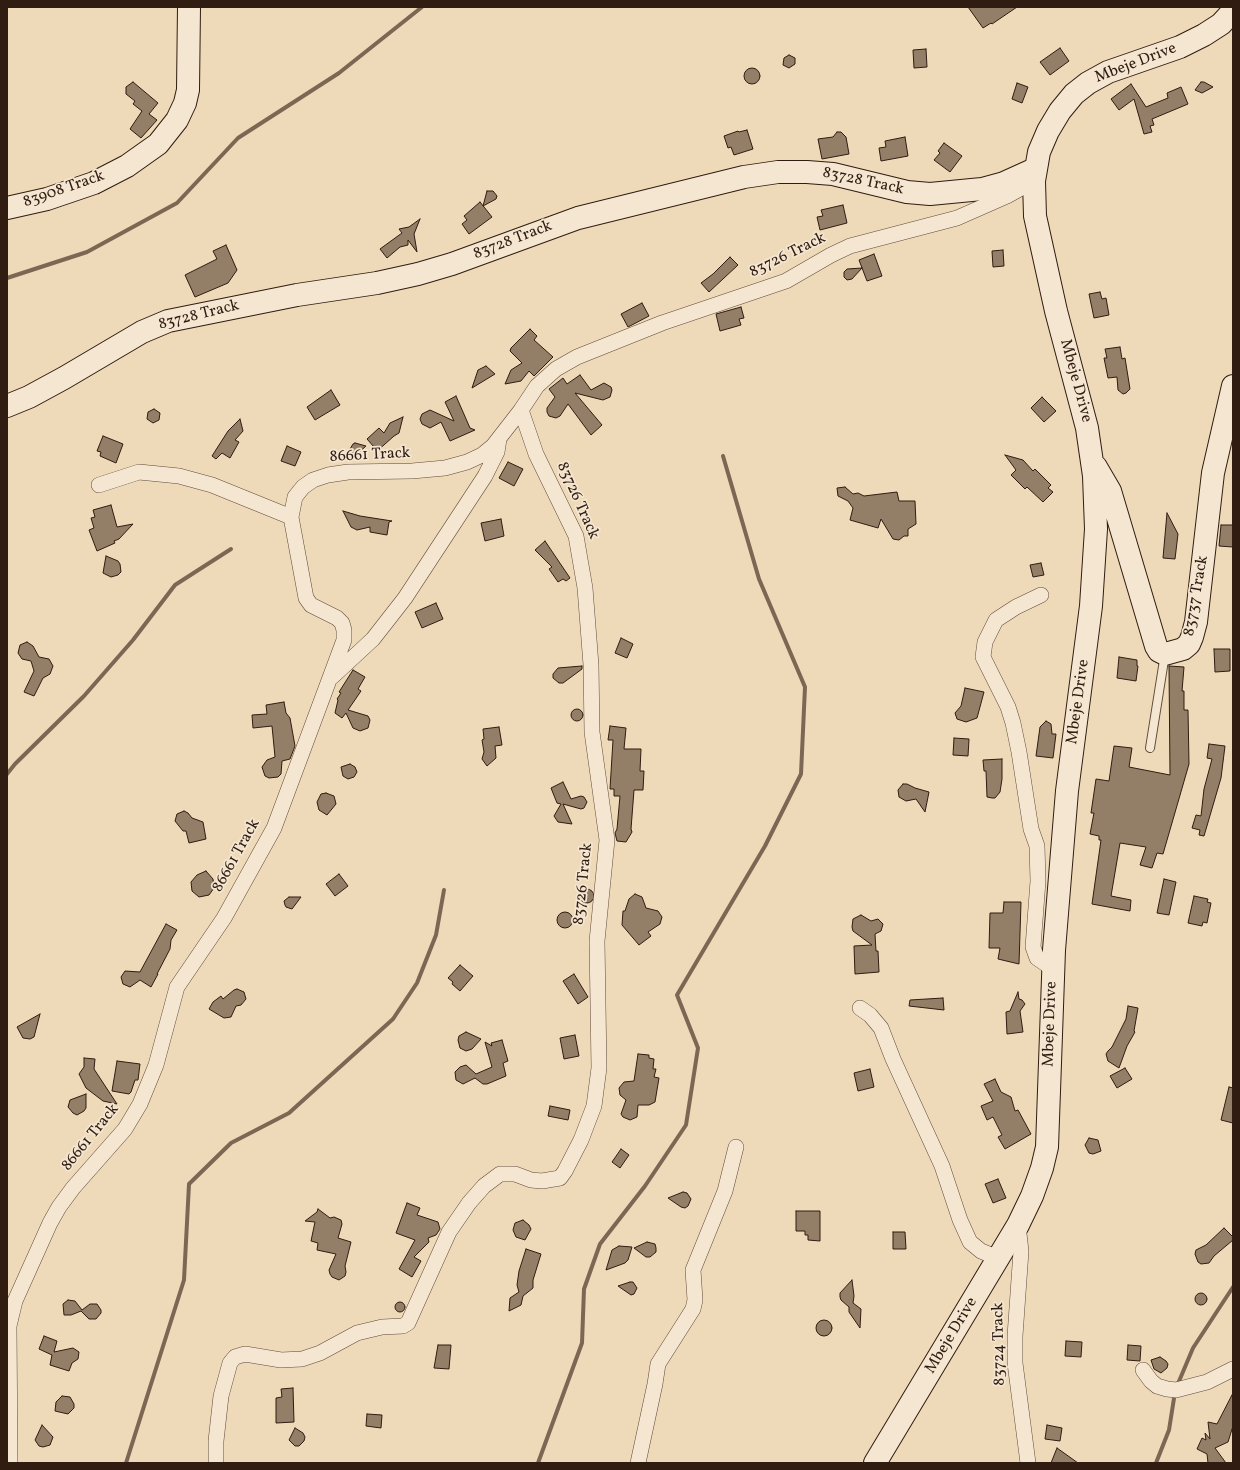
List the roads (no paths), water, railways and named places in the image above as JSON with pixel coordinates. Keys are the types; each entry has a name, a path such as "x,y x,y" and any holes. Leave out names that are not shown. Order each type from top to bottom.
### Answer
{"street":[{"name":"83908 Track","path":"7,208 47,199 94,183 127,166 158,144 178,120 185,103 188,90 189,7"},
{"name":"Mbeje Drive","path":"875,1463 1018,1225 1040,1175 1046,1147 1053,969 1067,791 1094,572 1096,500 1087,428 1040,243 1035,216 1035,175 1042,145 1060,111 1074,94 1088,82 1108,72 1180,47 1210,31 1233,11"},
{"name":"83728 Track","path":"7,406 29,397 64,378 142,332 168,321 297,295 377,283 418,274 452,264 578,218 744,177 778,172 833,174 907,192 930,194 958,193 982,189 1035,175"},
{"name":"83726 Track","path":"216,1463 216,1441 221,1396 230,1363 235,1357 245,1354 281,1360 302,1359 320,1353 357,1333 382,1327 403,1326 408,1323 449,1232 469,1203 484,1186 500,1174 515,1174 531,1180 542,1182 560,1178 565,1171 590,1119 597,1092 599,1068 597,941 607,856 607,840 592,732 591,665 585,588 576,536 536,454 521,410 537,386 556,369 576,357 662,323 786,280 830,255 850,246 957,218 1007,196 1035,175"},
{"name":"83737 Track","path":"1165,654 1183,649 1189,644 1192,637 1214,473 1233,386"},
{"name":"86661 Track","path":"10,1463 9,1326 15,1301 59,1207 73,1188 125,1129 140,1104 156,1065 177,987 224,918 274,828 344,640 342,623 337,618 312,605 306,598 291,517 296,497 303,487 313,480 328,475 348,472 382,473 445,468 467,462 482,455 493,446 521,410"},
{"path":"331,678 373,639 405,598 487,471 497,452 500,437"},
{"path":"1092,460 1110,491 1131,556 1153,636 1160,651 1165,654"},
{"path":"99,485 139,472 179,476 212,485 291,517"},
{"path":"1041,595 1016,606 996,620 985,642 983,657 1008,707 1013,723 1019,752 1030,829 1037,846 1038,881 1033,947 1037,958 1053,969"},
{"path":"860,1008 878,1022 881,1028 893,1059 942,1166 960,1220 970,1242 981,1250 998,1258"},
{"path":"638,1463 658,1364 694,1309 695,1300 693,1270 725,1191 736,1147"},
{"name":"83724 Track","path":"1018,1225 1020,1251 1015,1336 1015,1363 1028,1463"},
{"path":"1143,1370 1151,1381 1157,1386 1176,1390 1207,1382 1233,1369"}],"lane":[{"path":"1150,748 1165,654"}],"waterway":[{"path":"7,278 87,252 177,203 238,138 339,73 422,7"},
{"path":"538,1463 582,1343 584,1289 600,1244 645,1186 686,1125 698,1048 677,995 765,846 801,774 805,687 759,579 723,456"},
{"path":"7,774 15,764 84,696 133,640 175,585 231,549"},
{"path":"126,1463 184,1280 189,1184 231,1143 289,1113 393,1019 417,983 436,935 444,890"},
{"path":"1177,1386 1193,1348 1233,1287"},
{"path":"1156,1463 1169,1430 1175,1392"}]}
